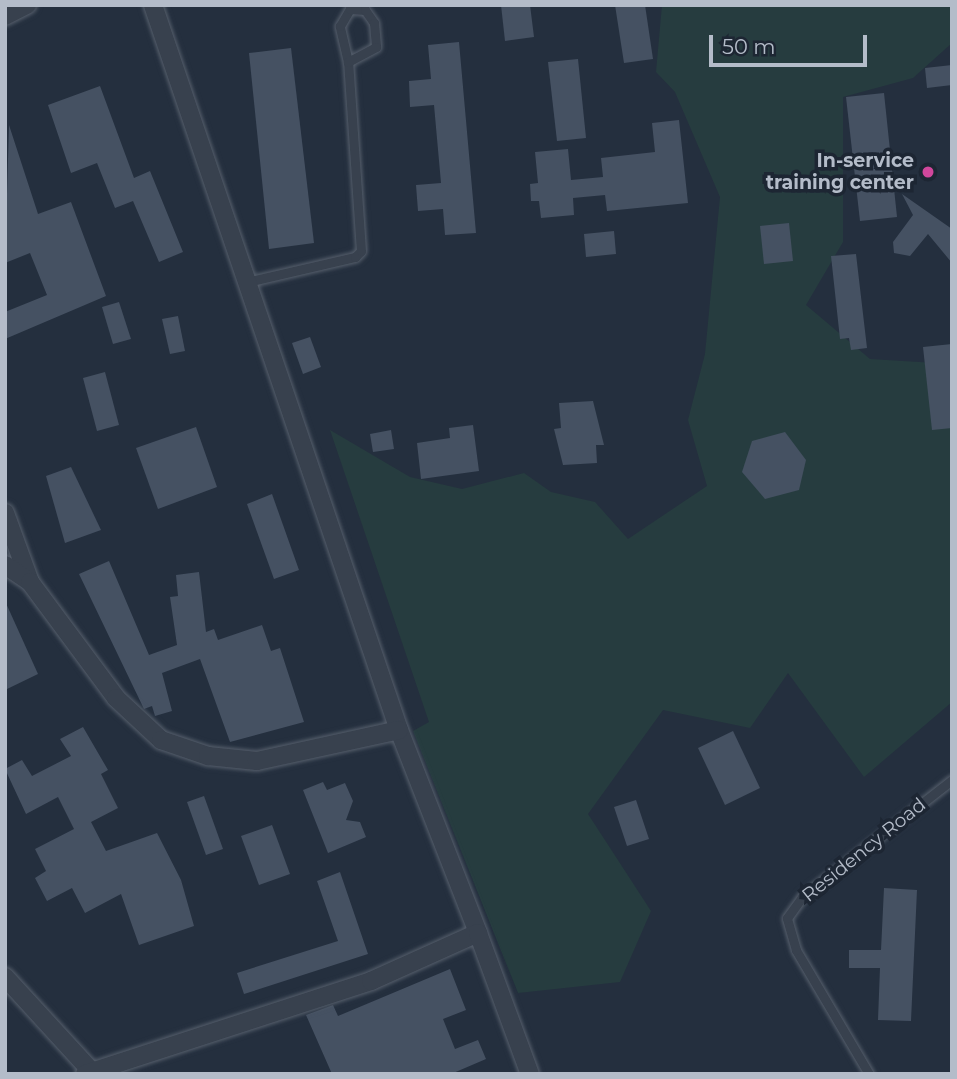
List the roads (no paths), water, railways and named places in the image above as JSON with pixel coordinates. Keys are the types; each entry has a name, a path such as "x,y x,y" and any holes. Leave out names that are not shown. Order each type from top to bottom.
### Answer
{"street":[{"path":"5,16 27,5"},
{"path":"153,5 251,281 399,730 530,1074"},
{"path":"5,513 30,582 116,698 161,740 208,756 257,761 399,730"},
{"path":"5,565 30,582"},
{"path":"5,977 89,1073 372,981 478,933"}],"lane":[{"path":"251,281 355,257 361,251 348,62 340,26 350,9 365,10 374,23 376,47 348,62"},
{"name":"Residency Road","path":"869,1074 796,950 787,918 802,897 952,779"}],"place":[{"name":"In-service training center","path":"928,172"}]}
